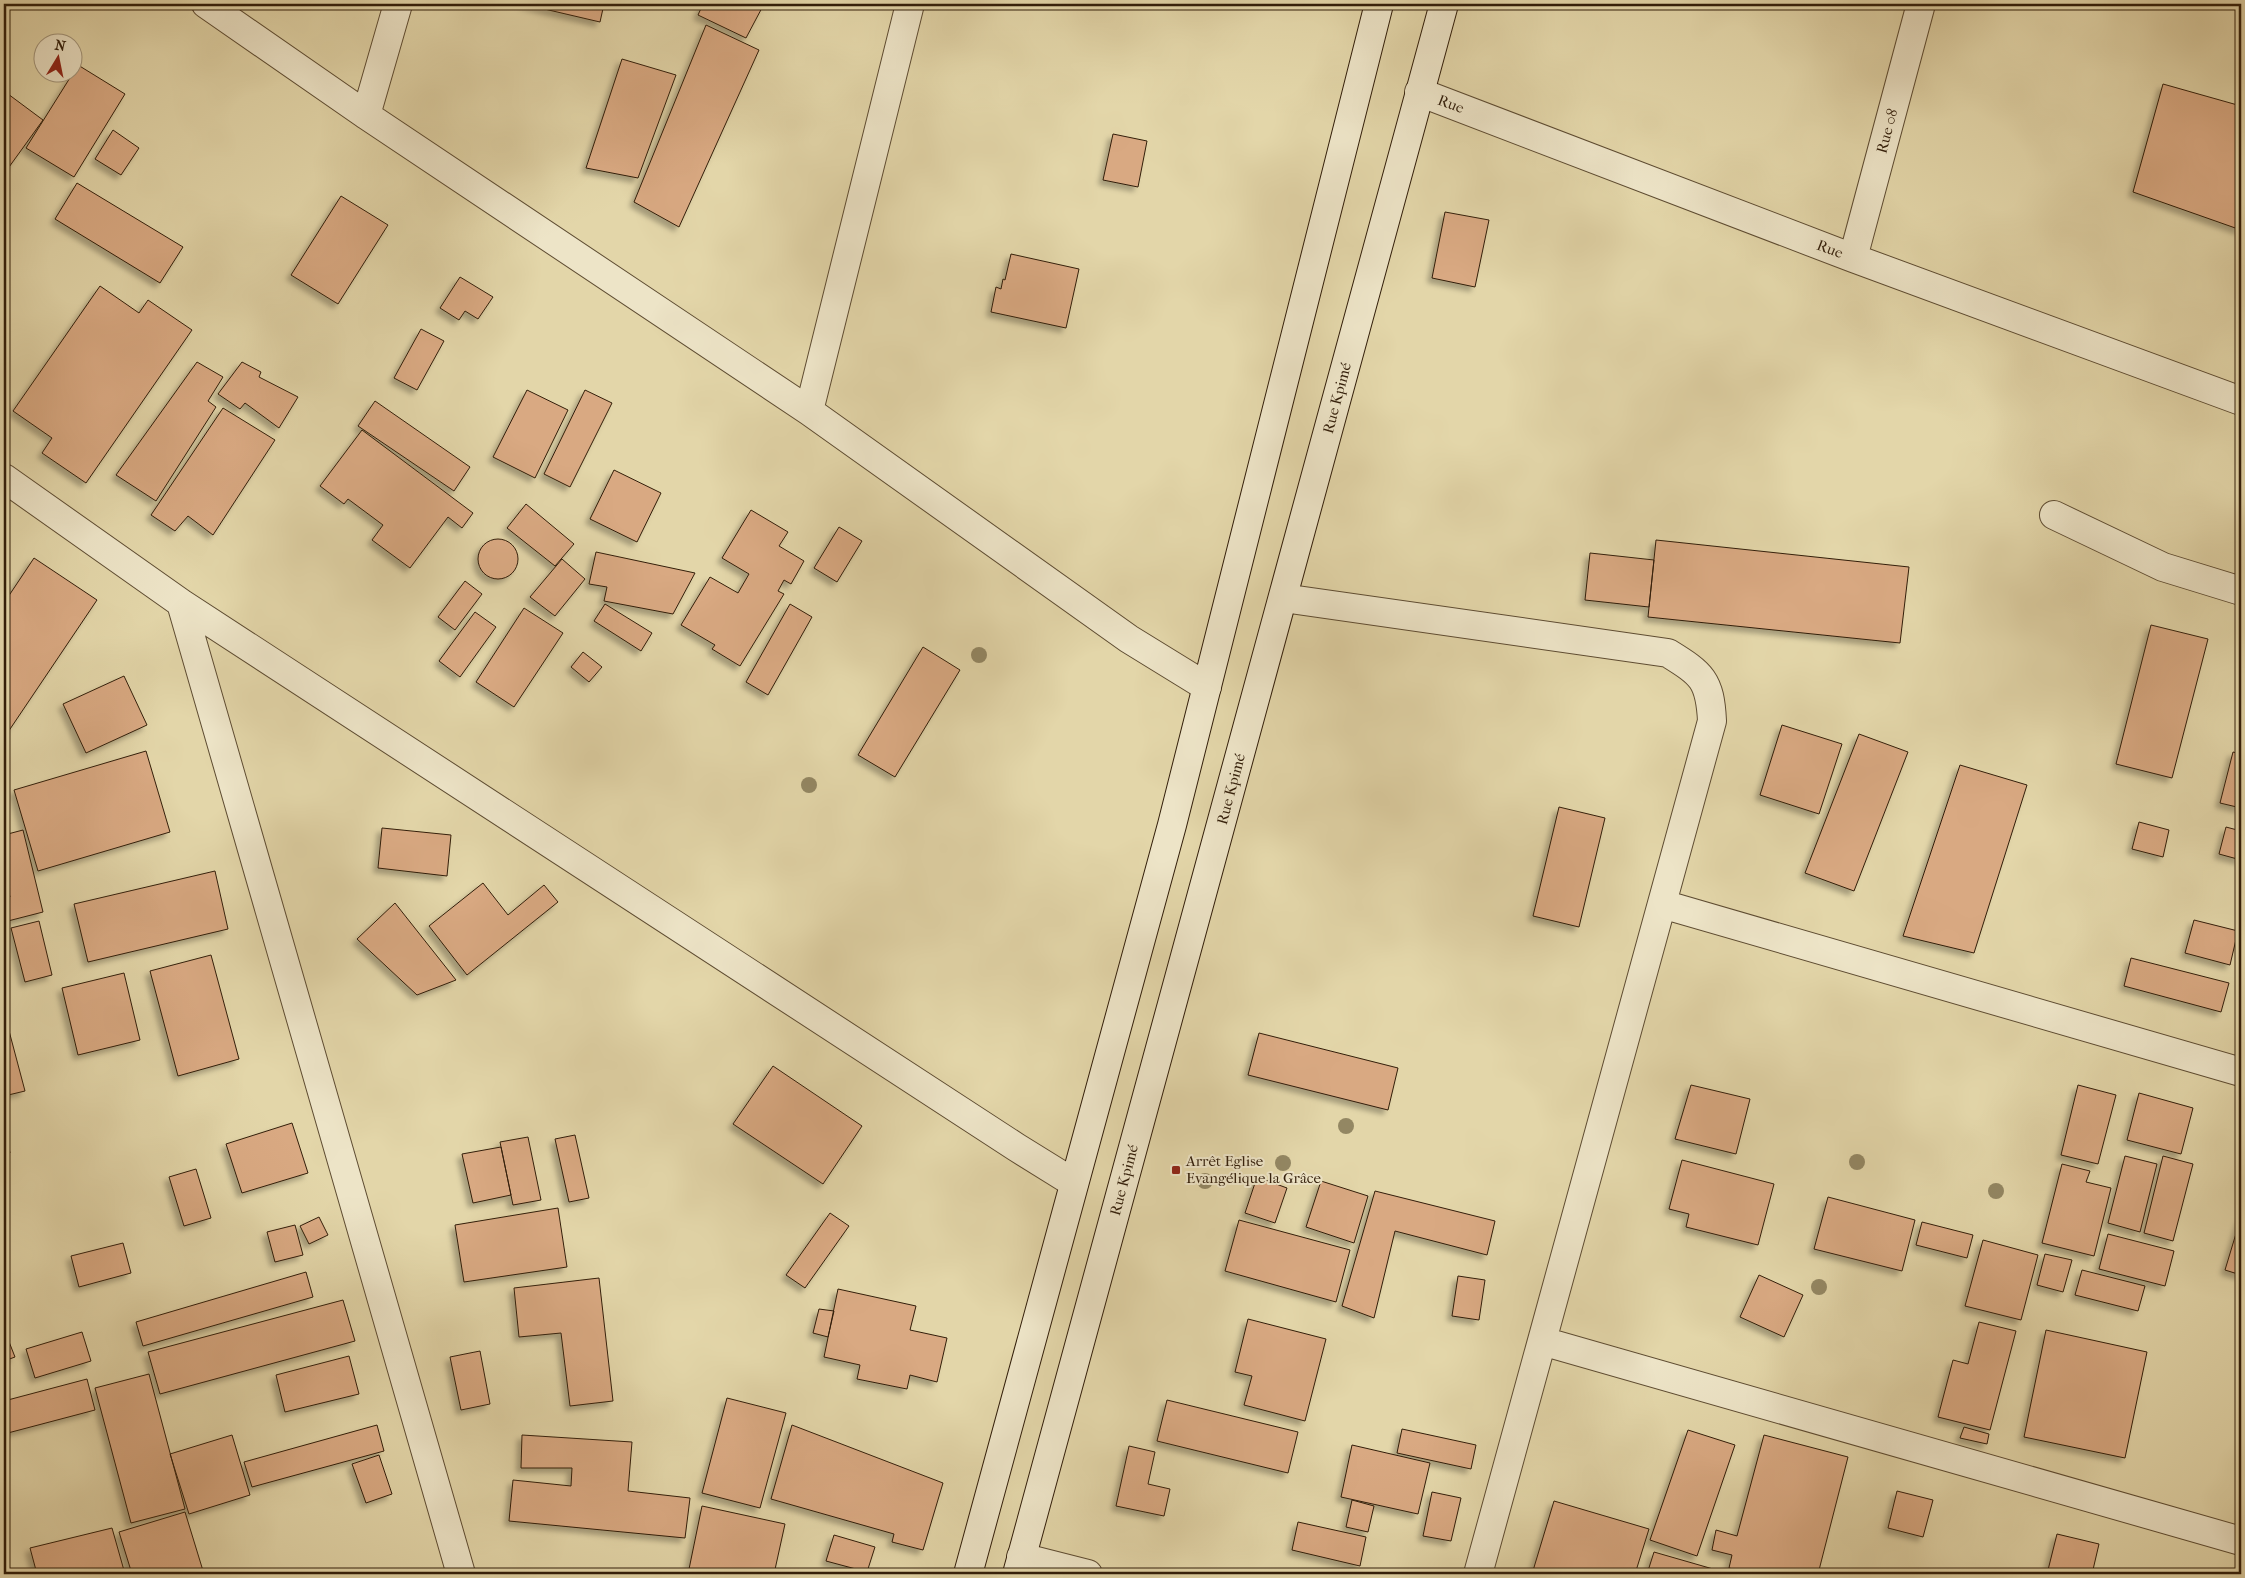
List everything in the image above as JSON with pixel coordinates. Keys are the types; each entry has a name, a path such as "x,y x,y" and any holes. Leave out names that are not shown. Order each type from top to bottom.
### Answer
{"street":[{"path":"206,4 366,115 809,411 1129,639 1207,687"},
{"path":"366,115 398,4"},
{"path":"809,411 910,4"},
{"path":"968,1574 1172,824 1379,4"},
{"name":"Rue Kpimé","path":"1019,1566 1444,4"},
{"name":"Rue 08","path":"1853,258 1921,4"},
{"name":"Rue","path":"1420,92 1853,258 2241,401"},
{"path":"4,478 181,603 1008,1142 1074,1182"},
{"path":"2054,515 2163,567 2241,590"},
{"path":"1283,598 1668,653 1690,666 1706,683 1711,700 1712,722 1478,1574"},
{"path":"181,603 462,1574"},
{"path":"1662,904 2241,1072"},
{"path":"1542,1341 2241,1541"},
{"path":"1019,1566 1088,1574"}],"building":[{"path":"523,4 604,4 600,22"},
{"path":"703,4 764,4 746,38 698,15"},
{"path":"706,25 759,50 679,227 634,202"},
{"path":"622,59 676,75 638,178 586,168"},
{"path":"82,67 125,94 74,177 26,148 67,82 82,82"},
{"path":"2163,84 2241,106 2241,230 2133,192"},
{"path":"4,91 43,120 4,174"},
{"path":"113,130 139,148 121,175 95,159"},
{"path":"1113,134 1147,141 1138,187 1103,180"},
{"path":"77,183 183,247 160,283 55,219"},
{"path":"341,196 388,225 338,304 291,275"},
{"path":"1445,212 1489,220 1475,287 1432,278"},
{"path":"1011,254 1079,269 1066,328 991,312 996,287 1001,289"},
{"path":"460,277 493,297 478,319 465,311 459,320 440,308"},
{"path":"100,286 139,313 148,300 192,330 86,483 42,453 52,438 13,411"},
{"path":"421,329 444,341 417,390 394,378"},
{"path":"197,362 223,377 208,401 216,407 156,501 116,475"},
{"path":"242,362 261,372 259,377 298,397 279,428 245,403 240,409 218,394"},
{"path":"527,390 568,410 535,478 493,457"},
{"path":"585,390 612,403 570,487 544,474"},
{"path":"375,401 470,467 454,491 358,426"},
{"path":"223,408 275,440 213,535 188,516 175,531 151,515"},
{"path":"362,430 473,513 462,528 448,517 410,568 372,540 383,525 348,499 344,504 320,486"},
{"path":"614,470 661,493 637,542 590,519"},
{"path":"526,504 574,544 555,566 507,528"},
{"path":"751,510 788,532 779,546 804,561 791,584 784,580 778,591 784,594 740,666 712,649 715,645 681,625 710,577 738,593 749,574 722,558"},
{"path":"839,527 862,541 837,582 814,568"},
{"path":"498,539 512,545 518,559 512,573 498,579 484,573 478,559 484,545"},
{"path":"1656,540 1909,567 1900,643 1648,617"},
{"path":"596,552 695,573 673,614 604,601 607,587 589,584"},
{"path":"1590,553 1654,560 1649,607 1585,600"},
{"path":"34,558 97,600 4,738 4,603"},
{"path":"562,559 585,579 555,616 530,597"},
{"path":"465,581 482,594 455,630 438,617"},
{"path":"605,604 652,633 641,651 594,621"},
{"path":"790,604 812,617 768,695 746,682"},
{"path":"524,608 563,633 514,707 476,682"},
{"path":"475,612 496,627 460,677 439,661"},
{"path":"2151,625 2208,639 2172,778 2116,764"},
{"path":"923,647 960,670 895,777 858,755"},
{"path":"583,652 602,667 589,682 571,667"},
{"path":"124,676 147,725 86,753 63,704"},
{"path":"1782,725 1842,744 1819,814 1760,795"},
{"path":"1859,734 1908,752 1854,891 1805,873"},
{"path":"146,751 170,832 38,871 14,790"},
{"path":"2233,752 2241,754 2241,808 2220,803"},
{"path":"1960,765 2027,785 1974,953 1903,936"},
{"path":"1559,807 1605,818 1579,927 1533,916"},
{"path":"2139,822 2169,830 2163,857 2132,849"},
{"path":"2226,827 2241,831 2241,860 2219,854"},
{"path":"382,828 451,835 447,876 378,868"},
{"path":"23,830 43,912 4,922 4,899 10,897 4,873 4,835"},
{"path":"215,871 228,929 88,962 74,904"},
{"path":"483,883 508,915 544,885 558,902 467,975 429,926"},
{"path":"395,903 456,980 417,995 357,939"},
{"path":"2194,920 2238,931 2230,965 2185,953"},
{"path":"39,921 52,975 25,982 11,928"},
{"path":"211,955 239,1059 178,1076 150,971"},
{"path":"2131,958 2229,983 2221,1012 2124,986"},
{"path":"124,973 140,1040 78,1055 62,988"},
{"path":"8,1027 25,1091 4,1096 4,1028"},
{"path":"1259,1033 1398,1068 1388,1110 1248,1075"},
{"path":"773,1066 862,1126 823,1184 733,1124"},
{"path":"1691,1085 1750,1099 1736,1154 1675,1139"},
{"path":"2078,1085 2116,1095 2098,1164 2061,1155"},
{"path":"2139,1093 2193,1108 2181,1154 2127,1140"},
{"path":"292,1123 308,1173 242,1193 226,1144"},
{"path":"4,1126 10,1153 4,1155"},
{"path":"575,1135 589,1198 569,1202 555,1139"},
{"path":"528,1137 541,1200 513,1205 500,1142"},
{"path":"501,1147 511,1195 473,1203 462,1154"},
{"path":"2125,1156 2157,1164 2140,1232 2108,1223"},
{"path":"2163,1156 2193,1164 2173,1241 2144,1233"},
{"path":"1682,1160 1774,1184 1758,1245 1686,1227 1689,1214 1669,1209"},
{"path":"2062,1164 2090,1171 2086,1182 2111,1188 2094,1256 2042,1243"},
{"path":"196,1169 211,1218 184,1226 169,1177"},
{"path":"1257,1177 1287,1188 1275,1223 1245,1213"},
{"path":"1321,1181 1368,1196 1354,1243 1306,1227"},
{"path":"1375,1191 1495,1221 1487,1255 1395,1231 1374,1318 1342,1306"},
{"path":"1828,1197 1915,1220 1902,1271 1814,1249"},
{"path":"558,1208 567,1267 464,1282 455,1225"},
{"path":"830,1213 849,1226 805,1288 786,1275"},
{"path":"319,1217 328,1235 309,1244 300,1226"},
{"path":"2241,1217 2241,1275 2225,1270"},
{"path":"1239,1220 1350,1250 1336,1302 1225,1271"},
{"path":"1922,1222 1973,1235 1967,1258 1916,1245"},
{"path":"295,1225 303,1255 275,1262 267,1232"},
{"path":"2108,1234 2174,1251 2165,1286 2099,1269"},
{"path":"1983,1240 2038,1255 2021,1320 1965,1306"},
{"path":"123,1243 131,1273 79,1287 71,1256"},
{"path":"2045,1254 2072,1260 2063,1292 2037,1285"},
{"path":"2082,1270 2145,1286 2138,1311 2075,1295"},
{"path":"306,1272 313,1297 143,1346 136,1322"},
{"path":"1759,1275 1803,1295 1784,1337 1740,1317"},
{"path":"1458,1276 1485,1280 1479,1320 1452,1316"},
{"path":"599,1278 613,1401 570,1406 561,1333 519,1337 514,1288"},
{"path":"838,1289 916,1306 910,1330 947,1338 937,1382 910,1375 907,1389 857,1379 860,1365 824,1357"},
{"path":"343,1300 355,1341 160,1394 148,1352"},
{"path":"819,1309 834,1311 828,1337 813,1333"},
{"path":"1248,1319 1326,1339 1305,1421 1244,1405 1252,1376 1235,1372"},
{"path":"1979,1322 2016,1331 1990,1430 1938,1417 1953,1360 1968,1364"},
{"path":"4,1329 15,1357 4,1361"},
{"path":"2046,1330 2147,1352 2125,1458 2024,1437"},
{"path":"82,1332 91,1361 35,1378 26,1349"},
{"path":"480,1351 490,1404 461,1410 450,1357"},
{"path":"349,1356 359,1394 285,1412 276,1375"},
{"path":"149,1374 185,1509 131,1523 95,1388"},
{"path":"87,1379 95,1410 4,1434 4,1401"},
{"path":"727,1398 786,1413 760,1508 702,1493"},
{"path":"1167,1400 1298,1432 1288,1473 1157,1441"},
{"path":"377,1425 384,1451 252,1487 244,1462"},
{"path":"792,1425 943,1483 923,1550 892,1542 894,1534 771,1499"},
{"path":"1964,1427 1989,1434 1987,1444 1960,1438"},
{"path":"1402,1429 1476,1445 1471,1469 1397,1453"},
{"path":"1688,1430 1735,1445 1697,1556 1650,1540"},
{"path":"232,1435 250,1495 189,1514 170,1454"},
{"path":"522,1435 632,1442 628,1491 690,1498 685,1538 509,1521 513,1480 571,1486 572,1468 521,1468"},
{"path":"1764,1435 1848,1457 1818,1574 1755,1574 1729,1568 1732,1555 1712,1550 1716,1530 1737,1536"},
{"path":"1352,1445 1430,1463 1418,1514 1341,1497"},
{"path":"1129,1446 1155,1452 1148,1484 1170,1489 1164,1516 1116,1506"},
{"path":"379,1455 392,1494 366,1503 352,1464"},
{"path":"1897,1491 1933,1500 1923,1537 1888,1528"},
{"path":"1432,1492 1461,1498 1451,1541 1423,1536"},
{"path":"1352,1500 1374,1506 1368,1532 1346,1527"},
{"path":"1554,1501 1649,1529 1635,1574 1532,1574"},
{"path":"702,1506 785,1524 774,1574 688,1574"},
{"path":"185,1512 204,1574 132,1574 119,1532"},
{"path":"1298,1522 1366,1537 1360,1566 1292,1550"},
{"path":"112,1528 125,1574 37,1574 30,1548"},
{"path":"2057,1534 2099,1544 2092,1574 2047,1574"},
{"path":"834,1535 875,1547 867,1572 826,1561"},
{"path":"1654,1552 1720,1571 1719,1574 1647,1574"}],"place":[{"name":"Arrêt Eglise Evangélique la Grâce","path":"1176,1170"}]}
